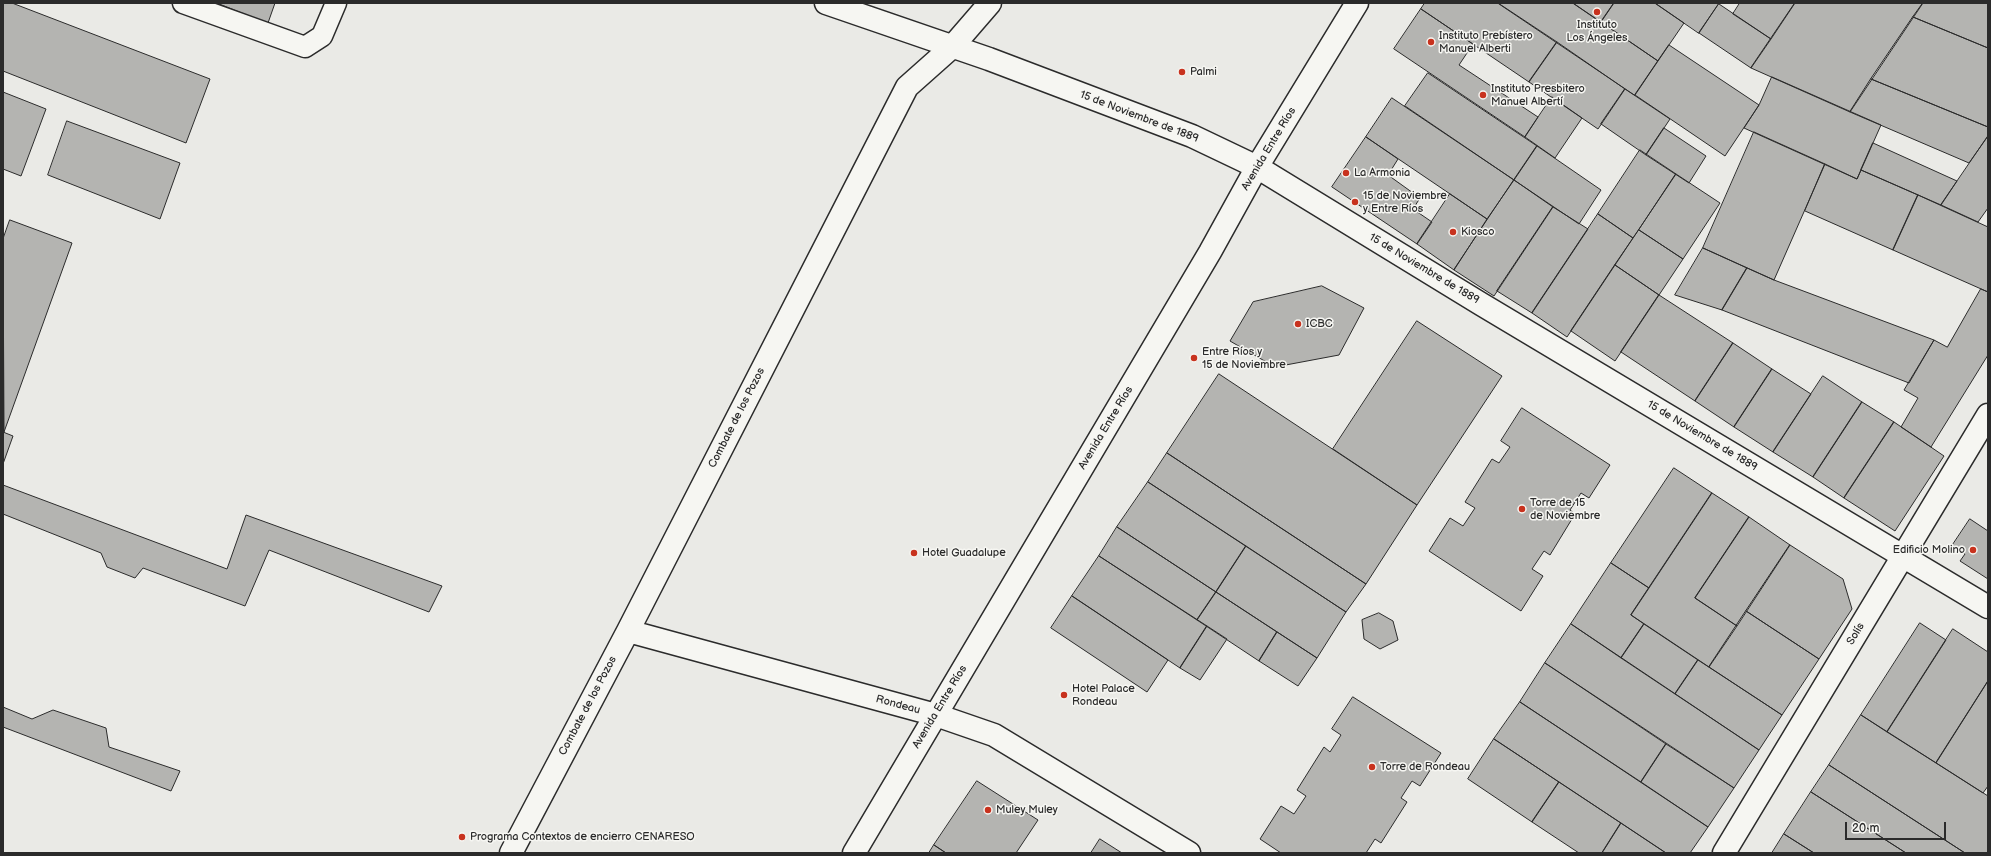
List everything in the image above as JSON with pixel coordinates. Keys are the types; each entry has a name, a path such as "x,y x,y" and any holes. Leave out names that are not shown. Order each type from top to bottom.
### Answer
{"street":[{"name":"15 de Noviembre de 1889","path":"826,3 988,59 1192,136 1257,167 1488,308 1988,607"},
{"name":"Combate de los Pozos","path":"510,853 628,631 907,87 952,47 990,3"},
{"name":"Avenida Entre Ríos","path":"854,853 1210,252 1257,167 1357,3"},
{"name":"Solís","path":"1724,853 1988,415"},
{"name":"Rondeau","path":"628,631 936,715 994,735 1189,853"}],"lane":[{"path":"182,3 305,47 322,36 336,3"}],"building":[{"path":"3,3 12,3 210,79 186,143 3,71"},
{"path":"217,3 275,3 268,23"},
{"path":"1425,3 1498,3 1557,42 1529,82 1421,9"},
{"path":"1498,3 1573,3 1658,61 1635,95"},
{"name":"Instituto Los Ángeles","path":"1573,3 1614,3 1601,22"},
{"path":"1614,3 1655,3 1684,23 1658,61 1601,22"},
{"path":"1655,3 1719,3 1699,33"},
{"path":"1740,3 1795,3 1771,39 1733,14"},
{"path":"1795,3 1923,3 1850,112 1751,68"},
{"path":"1923,3 1988,3 1988,48 1913,17"},
{"path":"1719,4 1771,39 1751,68 1699,33"},
{"name":"Instituto Presbitero Manuel Albertí","path":"1421,9 1473,44 1459,65 1538,117 1525,137 1394,49"},
{"path":"1913,17 1988,48 1988,127 1871,79"},
{"path":"1557,42 1625,89 1598,129 1529,82"},
{"path":"1669,45 1759,105 1725,156 1635,95"},
{"path":"1428,73 1537,146 1514,180 1405,106"},
{"path":"1772,77 1881,125 1857,179 1744,128 1759,105"},
{"path":"1871,79 1988,127 1988,136 1969,163 1850,112"},
{"path":"1625,89 1670,119 1646,155 1601,124"},
{"path":"3,92 46,109 21,176 3,169"},
{"path":"1552,97 1582,118 1555,158 1525,137"},
{"path":"1392,98 1514,180 1487,219 1366,137"},
{"path":"67,121 180,163 160,219 48,175"},
{"path":"1664,128 1706,156 1689,183 1646,155"},
{"path":"1754,132 1825,164 1774,280 1703,248"},
{"path":"1988,136 1988,208 1978,222 1941,205"},
{"path":"1366,137 1398,159 1388,175 1420,198 1413,209 1432,222 1417,244 1332,187"},
{"path":"1873,143 1957,181 1941,205 1861,170"},
{"path":"1537,146 1601,190 1579,224 1514,180"},
{"path":"1640,150 1676,174 1633,238 1598,214"},
{"path":"1825,164 1857,179 1861,170 1918,195 1893,250 1805,211"},
{"path":"1676,174 1720,203 1683,259 1639,230"},
{"path":"1514,180 1553,207 1494,296 1454,270"},
{"path":"1450,194 1487,219 1454,270 1417,244"},
{"path":"1918,195 1988,227 1988,292 1893,250"},
{"path":"1553,207 1588,229 1532,313 1497,291"},
{"path":"1598,214 1633,238 1567,337 1532,313"},
{"path":"10,220 72,243 4,432 3,239"},
{"path":"1639,230 1683,259 1659,295 1615,265"},
{"path":"1703,248 1747,268 1722,310 1675,295"},
{"path":"1615,265 1659,295 1615,361 1571,331"},
{"path":"1747,268 1774,280 1934,340 1909,383 1722,310"},
{"name":"ICBC","path":"1322,286 1364,308 1339,355 1275,367 1230,341 1253,302"},
{"path":"1981,289 1988,292 1988,355 1931,447 1901,427 1918,398 1904,390 1934,340 1947,347"},
{"path":"1659,295 1733,343 1695,401 1621,352"},
{"path":"1417,321 1502,376 1417,505 1333,449"},
{"path":"1733,343 1772,369 1734,427 1695,401"},
{"path":"1772,369 1811,394 1773,452 1734,427"},
{"path":"1219,374 1417,505 1366,584 1167,453"},
{"path":"1823,376 1862,402 1813,477 1773,452"},
{"path":"1862,402 1894,422 1844,498 1813,477"},
{"name":"Torre de 15 de Noviembre","path":"1522,408 1610,465 1589,498 1581,493 1570,510 1575,514 1550,555 1544,551 1532,569 1543,576 1521,611 1429,551 1450,518 1463,526 1475,508 1465,502 1492,459 1499,463 1510,447 1501,441"},
{"path":"1894,422 1944,456 1895,531 1844,498"},
{"path":"3,432 13,436 3,464"},
{"path":"1167,453 1366,584 1346,612 1148,482"},
{"path":"1674,468 1712,493 1649,588 1611,563"},
{"path":"1148,482 1246,546 1216,592 1117,527"},
{"path":"3,485 227,569 246,515 442,586 429,612 269,550 245,606 143,568 135,578 107,567 101,553 3,514"},
{"path":"1712,493 1749,517 1695,598 1737,626 1709,667 1631,615"},
{"path":"1749,517 1790,545 1737,626 1695,598"},
{"name":"Edificio Molino","path":"1970,519 1988,531 1988,579 1960,561 1965,554 1952,546"},
{"path":"1117,527 1216,592 1197,620 1099,556"},
{"path":"1790,545 1843,579 1852,609 1819,659 1746,611"},
{"path":"1246,546 1346,612 1317,658 1216,592"},
{"path":"1099,556 1207,626 1180,668 1072,596"},
{"path":"1611,563 1649,588 1631,615 1644,624 1621,658 1571,624"},
{"path":"1216,592 1277,632 1259,661 1197,620"},
{"path":"1072,596 1168,660 1147,692 1051,628"},
{"path":"1746,611 1819,659 1782,715 1709,667"},
{"path":"1379,613 1393,621 1398,640 1380,649 1364,639 1362,620"},
{"path":"1920,623 1946,640 1887,732 1861,715"},
{"path":"1571,624 1759,750 1734,788 1545,663"},
{"path":"1644,624 1698,660 1675,694 1621,658"},
{"path":"1207,626 1227,639 1200,680 1180,668"},
{"path":"1953,629 1988,652 1988,681 1936,763 1887,732"},
{"path":"1277,632 1317,658 1298,686 1259,661"},
{"path":"1698,660 1782,715 1759,750 1675,694"},
{"path":"1545,663 1666,744 1641,782 1520,702"},
{"path":"1988,681 1988,786 1983,793 1936,763"},
{"name":"Torre de Rondeau","path":"1353,697 1441,753 1420,786 1412,781 1401,798 1407,802 1381,843 1375,839 1366,853 1281,853 1260,839 1281,806 1294,814 1306,796 1297,790 1324,747 1330,752 1341,735 1332,729"},
{"path":"1520,702 1708,827 1690,853 1666,853 1494,739"},
{"path":"3,707 32,719 53,710 106,728 109,747 180,771 171,791 3,727"},
{"path":"1861,715 1988,796 1988,853 1965,853 1829,765"},
{"path":"1494,739 1559,782 1532,822 1468,779"},
{"path":"1666,744 1734,788 1708,827 1641,782"},
{"path":"1829,765 1965,853 1906,853 1811,792"},
{"path":"977,781 1038,820 1016,853 946,853 934,845"},
{"path":"1559,782 1621,823 1602,853 1579,853 1532,822"},
{"path":"1811,792 1906,853 1814,853 1784,834"},
{"path":"1621,823 1666,853 1602,853"},
{"path":"1784,834 1814,853 1772,853"},
{"path":"1100,839 1122,853 1091,853"},
{"path":"934,845 946,853 929,853"}],"place":[{"name":"Instituto Los Ángeles","path":"1597,12"},
{"name":"Instituto Prebístero Manuel Alberti","path":"1431,42"},
{"name":"Palmi","path":"1182,72"},
{"name":"Instituto Presbitero Manuel Albertí","path":"1483,95"},
{"name":"La Armonia","path":"1346,173"},
{"name":"15 de Noviembre y Entre Ríos","path":"1355,202"},
{"name":"Kiosco","path":"1453,232"},
{"name":"ICBC","path":"1298,324"},
{"name":"Entre Ríos y 15 de Noviembre","path":"1194,358"},
{"name":"Torre de 15 de Noviembre","path":"1522,509"},
{"name":"Edificio Molino","path":"1973,550"},
{"name":"Hotel Guadalupe","path":"914,553"},
{"name":"Hotel Palace Rondeau","path":"1064,695"},
{"name":"Torre de Rondeau","path":"1372,767"},
{"name":"Muley Muley","path":"988,810"},
{"name":"Programa Contextos de encierro CENARESO","path":"462,837"}]}
